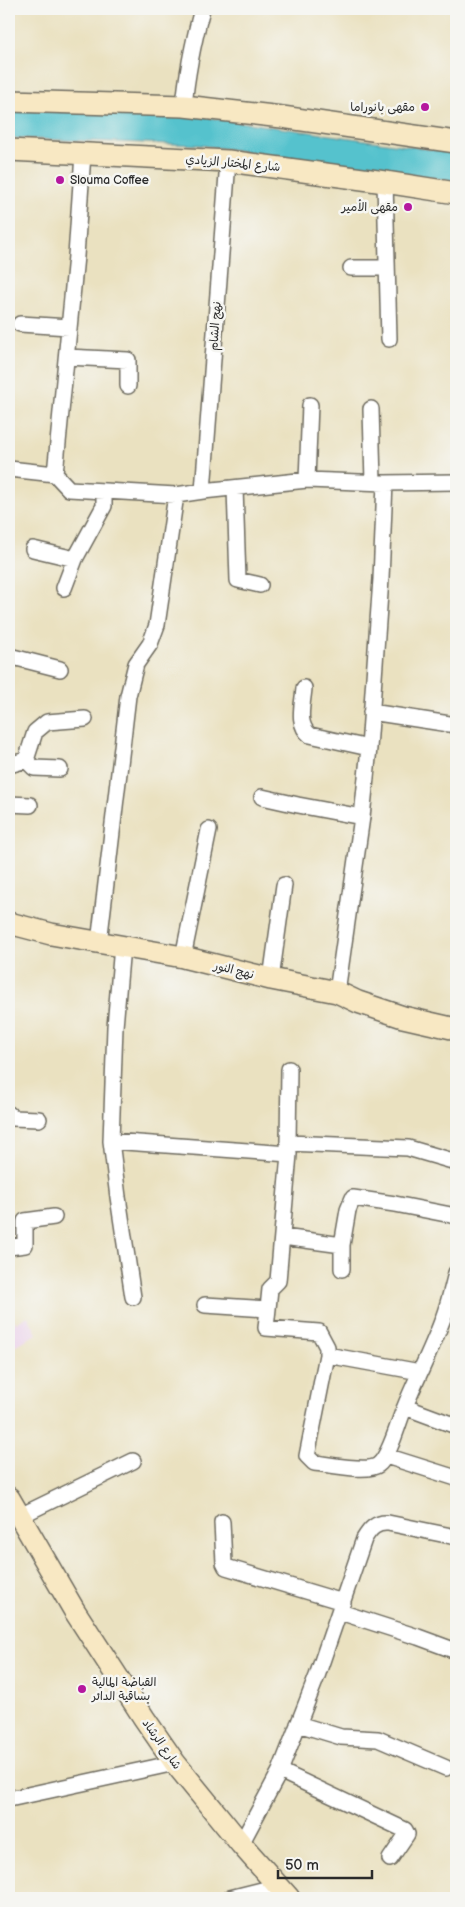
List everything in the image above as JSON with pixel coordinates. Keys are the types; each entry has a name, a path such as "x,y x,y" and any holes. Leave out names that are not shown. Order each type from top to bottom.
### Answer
{"street":[{"path":"184,106 189,58 202,9"},
{"path":"9,100 184,106 282,117 456,142"},
{"name":"شارع المختار الزيادي","path":"9,150 228,161 456,193"},
{"path":"55,474 70,327 84,154"},
{"name":"نهج الشام","path":"202,490 228,161"},
{"path":"385,182 389,339"},
{"path":"351,268 387,268"},
{"path":"20,324 70,327"},
{"path":"66,357 128,360 128,386"},
{"path":"307,480 310,405"},
{"path":"337,992 362,817 381,579 379,482 371,409"},
{"path":"9,469 55,474 69,489 176,496 202,490 307,480 456,482"},
{"path":"235,488 238,580 260,585"},
{"path":"64,588 75,559 104,506 104,491"},
{"path":"99,942 128,696 136,664 150,644 157,626 176,496"},
{"path":"33,549 75,559"},
{"path":"9,656 60,669"},
{"path":"304,688 301,723 304,731 310,735 369,748"},
{"path":"371,712 456,725"},
{"path":"26,760 35,732 47,722 85,718"},
{"path":"9,765 26,760"},
{"path":"26,760 34,768 60,769"},
{"path":"262,797 298,806 362,817"},
{"path":"9,804 30,805"},
{"path":"183,957 209,830"},
{"path":"271,979 284,885"},
{"name":"نهج النور","path":"9,923 51,934 183,957 271,979 337,992 358,1002 403,1017 456,1029"},
{"path":"122,946 115,1027 112,1141 118,1197 133,1297"},
{"path":"289,1070 284,1237 278,1281 270,1289 266,1328 319,1332 328,1347 307,1456 314,1463 369,1468 378,1465 386,1456 443,1320 456,1273"},
{"path":"9,1114 12,1118 39,1120"},
{"path":"112,1141 288,1148 408,1148 456,1162"},
{"path":"342,1269 342,1245 348,1210 354,1198 456,1216"},
{"path":"9,1247 25,1245 25,1221 54,1217"},
{"path":"284,1237 342,1245"},
{"path":"205,1305 268,1309"},
{"path":"327,1355 420,1372"},
{"path":"405,1407 456,1426"},
{"path":"386,1456 456,1478"},
{"path":"12,1504 133,1461"},
{"name":"شارع الرشاد","path":"12,1504 74,1610 175,1763 283,1892"},
{"path":"222,1522 224,1563 226,1567 342,1607 456,1651"},
{"path":"242,1844 280,1771 342,1607 364,1539 370,1530 382,1522 456,1537"},
{"path":"298,1724 341,1737 378,1739 446,1768"},
{"path":"9,1799 175,1763"},
{"path":"280,1771 405,1830 407,1834 390,1859"},
{"path":"230,1898 283,1892"}],"shaded area":[{"path":"9,1311 16,1323 28,1316 37,1334 9,1349"}],"water":[{"path":"9,109 204,117 456,153 456,181 199,145 9,138"}],"place":[{"name":"مقهى بانوراما","path":"425,107"},
{"name":"Slouma Coffee","path":"60,180"},
{"name":"مقهى الأمير","path":"408,207"},
{"name":"القباضة المالية بساقية الدائر","path":"82,1689"}]}
